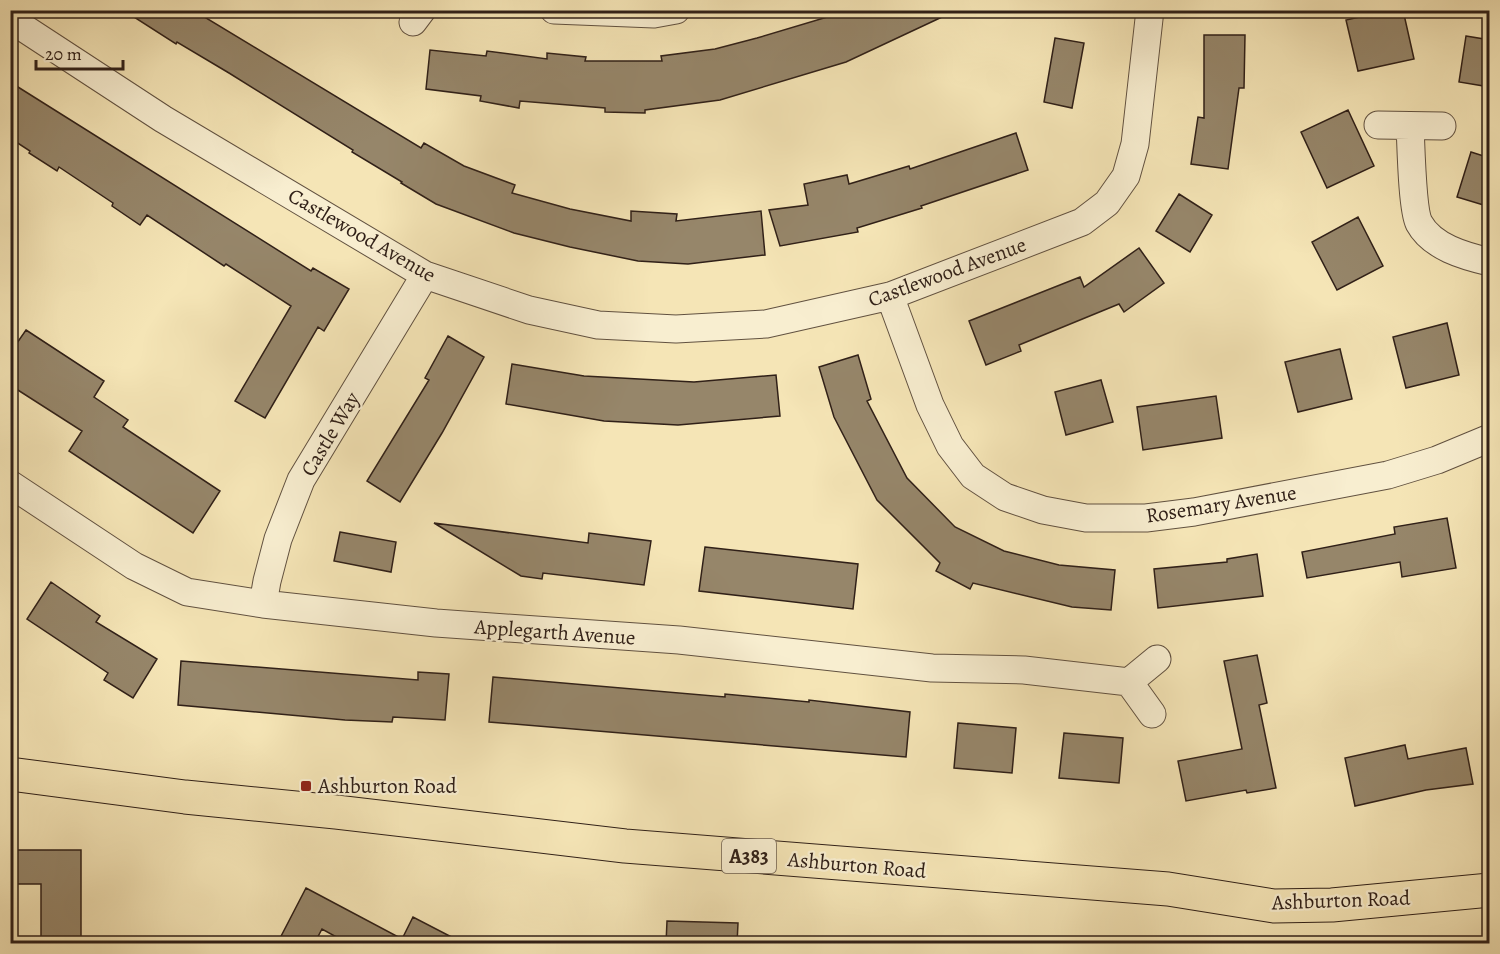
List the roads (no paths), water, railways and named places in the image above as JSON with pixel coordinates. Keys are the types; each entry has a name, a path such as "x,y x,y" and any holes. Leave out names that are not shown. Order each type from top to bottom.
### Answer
{"main road":[{"name":"Ashburton Road","path":"10,774 185,797 336,812 625,846 1168,889 1274,906 1332,905 1490,890"}],"street":[{"path":"554,10 654,14 676,10"},
{"name":"Castlewood Avenue","path":"10,19 163,119 425,275 529,310 598,325 676,329 766,324 890,296 1082,222 1107,203 1126,176 1135,144 1150,10"},
{"path":"1378,125 1442,126"},
{"path":"1410,126 1418,222 1436,242 1467,257 1490,262"},
{"name":"Castle Way","path":"263,604 278,539 301,480 425,275"},
{"name":"Rosemary Avenue","path":"890,296 930,405 950,446 973,476 1005,497 1043,510 1086,518 1146,518 1194,512 1388,475 1437,460 1490,438"},
{"name":"Applegarth Avenue","path":"10,484 134,566 187,592 263,604 436,623 679,640 932,668 1024,670 1129,682"},
{"path":"1152,714 1129,682 1157,659"}],"place":[{"name":"Ashburton Road","path":"306,786"}]}
